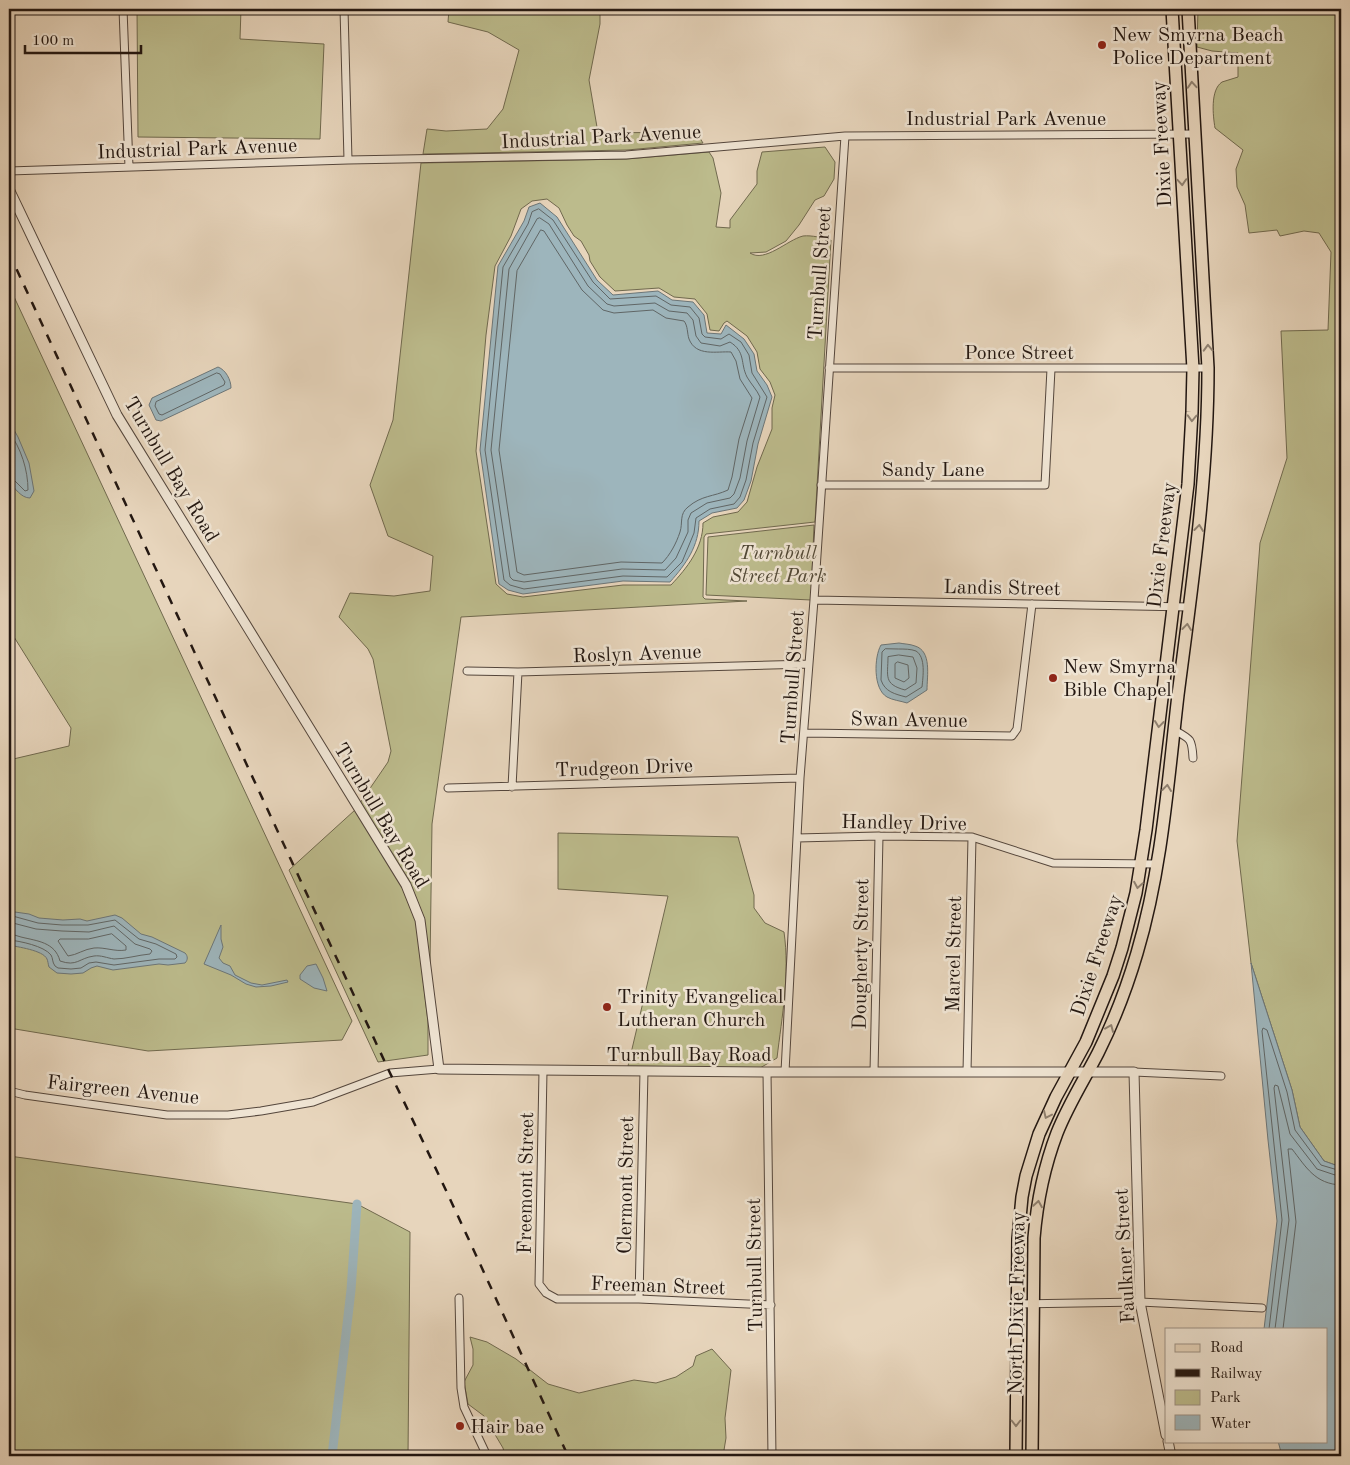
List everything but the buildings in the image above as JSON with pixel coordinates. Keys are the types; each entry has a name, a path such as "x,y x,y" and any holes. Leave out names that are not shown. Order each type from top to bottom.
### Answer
{"main road":[{"name":"Dixie Freeway","path":"1070,1072 1095,1022 1113,976 1130,919 1142,864 1188,484 1193,369 1172,9"},
{"name":"Dixie Freeway","path":"1088,1072 1110,1026 1130,974 1145,926 1157,864 1204,485 1208,415 1208,368 1188,9"},
{"name":"North Dixie Freeway","path":"1016,1456 1018,1239 1026,1176 1043,1126 1070,1072"},
{"name":"North Dixie Freeway","path":"1032,1456 1034,1238 1037,1205 1042,1179 1062,1121 1088,1072"}],"street":[{"path":"123,9 129,167"},
{"path":"344,9 348,160"},
{"name":"Industrial Park Avenue","path":"9,171 348,160 626,155 845,136 1195,134"},
{"name":"Turnbull Street","path":"785,1072 800,778 805,733 845,136"},
{"name":"Turnbull Bay Road","path":"9,190 117,415 406,885 420,920 439,1069 767,1072 1134,1072"},
{"name":"Ponce Street","path":"829,368 1208,368"},
{"name":"Sandy Lane","path":"821,485 1045,485 1052,369"},
{"name":"Landis Street","path":"814,600 1189,606"},
{"name":"Swan Avenue","path":"805,733 1012,736 1017,729 1032,604"},
{"name":"Roslyn Avenue","path":"467,671 518,672 809,664"},
{"path":"512,787 518,672"},
{"path":"1174,730 1188,737 1193,743 1193,758"},
{"name":"Trudgeon Drive","path":"448,788 800,778"},
{"name":"Handley Drive","path":"797,838 879,836 972,837 1053,862 1157,864"},
{"name":"Dougherty Street","path":"874,1072 879,836"},
{"name":"Marcel Street","path":"967,1072 972,837"},
{"name":"Fairgreen Avenue","path":"9,1091 25,1095 167,1115 228,1115 313,1102 390,1073 439,1069"},
{"name":"Freemont Street","path":"543,1071 540,1284 546,1294"},
{"name":"Clermont Street","path":"640,1299 644,1071"},
{"name":"Turnbull Street","path":"767,1072 772,1456"},
{"path":"1134,1072 1221,1076"},
{"name":"Faulkner Street","path":"1134,1072 1140,1302 1165,1424"},
{"name":"Freeman Street","path":"546,1294 557,1299 640,1299 771,1306"},
{"path":"458,1298 461,1388 464,1407 487,1456"},
{"path":"1017,1304 1140,1302 1262,1308"},
{"path":"1168,1442 1171,1456"}],"green space":[{"path":"137,9 241,9 240,39 324,44 320,139 138,137"},
{"path":"449,9 600,9 600,24 589,80 598,133 696,132 703,143 627,150 423,154 427,129 446,131 487,129 503,109 519,50 488,32 448,22"},
{"path":"1198,9 1341,9 1341,1167 1324,1161 1300,1127 1292,1090 1251,963 1237,841 1260,543 1287,458 1281,331 1328,330 1331,252 1319,233 1304,231 1280,236 1277,230 1249,233 1245,205 1237,187 1236,169 1243,150 1215,128 1213,104 1218,86 1222,82 1238,77 1238,53 1212,51 1197,47"},
{"path":"825,147 835,162 834,179 824,196 815,200 786,241 766,252 750,253 762,255 769,253 803,236 814,236 831,240 815,522 706,534 704,537 703,597 705,599 747,601 461,617 432,824 430,964 424,918 410,883 360,803 388,762 391,751 373,659 368,649 339,617 350,593 394,596 430,591 433,556 388,536 370,485 393,420 421,163 626,159 709,152 713,158 721,193 716,227 730,228 730,220 757,184 757,171 762,152","holes":["547,199 559,208 574,236 581,241 600,277 615,291 659,288 674,297 695,299 707,314 710,330 719,331 727,321 747,336 757,352 760,369 770,382 775,395 772,408 772,429 757,467 747,502 738,512 713,517 703,523 700,541 693,557 671,585 623,585 523,597 507,594 496,584 476,451 486,335 495,266 511,236 521,209 532,201"]},
{"path":"9,286 352,1021 342,1040 148,1051 9,1028 9,760 69,746 71,728 9,629"},
{"name":"Turnbull Street Park","path":"814,525 811,600 706,595 708,537"},
{"path":"355,810 402,887 416,922 428,1021 428,1055 378,1062 289,870"},
{"path":"558,833 738,837 754,895 754,908 765,923 784,932 786,979 777,1058 760,1068 628,1066 668,896 558,889"},
{"path":"9,1156 357,1204 410,1232 408,1456 9,1456"},
{"path":"470,1337 487,1342 516,1359 548,1384 579,1393 634,1380 656,1383 676,1377 693,1366 696,1356 712,1349 731,1370 725,1418 726,1438 723,1456 505,1456 503,1448 484,1416 468,1404 464,1382 473,1365 473,1349"}],"water":[{"path":"540,203 557,217 597,280 613,295 658,291 672,300 693,302 704,315 707,333 721,334 726,325 744,339 754,354 757,371 767,385 772,397 758,444 751,481 744,500 737,508 712,513 699,521 694,547 670,582 623,581 523,594 508,590 499,584 480,450 498,266 524,221 529,207"},
{"path":"218,367 228,376 231,388 161,421 156,420 149,405 152,398"},
{"path":"9,421 29,463 34,491 30,498 21,495 9,482"},
{"path":"899,643 913,645 920,649 926,658 928,671 927,690 907,703 887,697 882,693 877,680 876,665 881,645"},
{"path":"9,909 39,918 63,920 80,919 87,921 115,915 122,918 141,934 152,937 185,953 187,959 185,963 168,965 159,964 113,970 97,966 83,973 57,973 49,967 47,959 40,953 9,945"},
{"path":"221,925 223,947 219,958 223,963 230,966 235,975 251,983 262,985 287,980 288,982 256,987 204,964"},
{"path":"1251,963 1292,1090 1300,1127 1324,1161 1341,1167 1341,1456 1282,1456 1278,1442 1328,1442 1328,1328 1264,1328 1277,1221"},
{"path":"316,964 327,991 314,988 300,979 300,975 307,966"}],"waterway":[{"path":"332,1456 351,1290 357,1204"}],"railway":[{"path":"9,253 568,1456"}],"place":[{"name":"New Smyrna Beach Police Department","path":"1102,45"},
{"name":"New Smyrna Bible Chapel","path":"1053,678"},
{"name":"Trinity Evangelical Lutheran Church","path":"607,1007"},
{"name":"Hair bae","path":"460,1426"}]}
